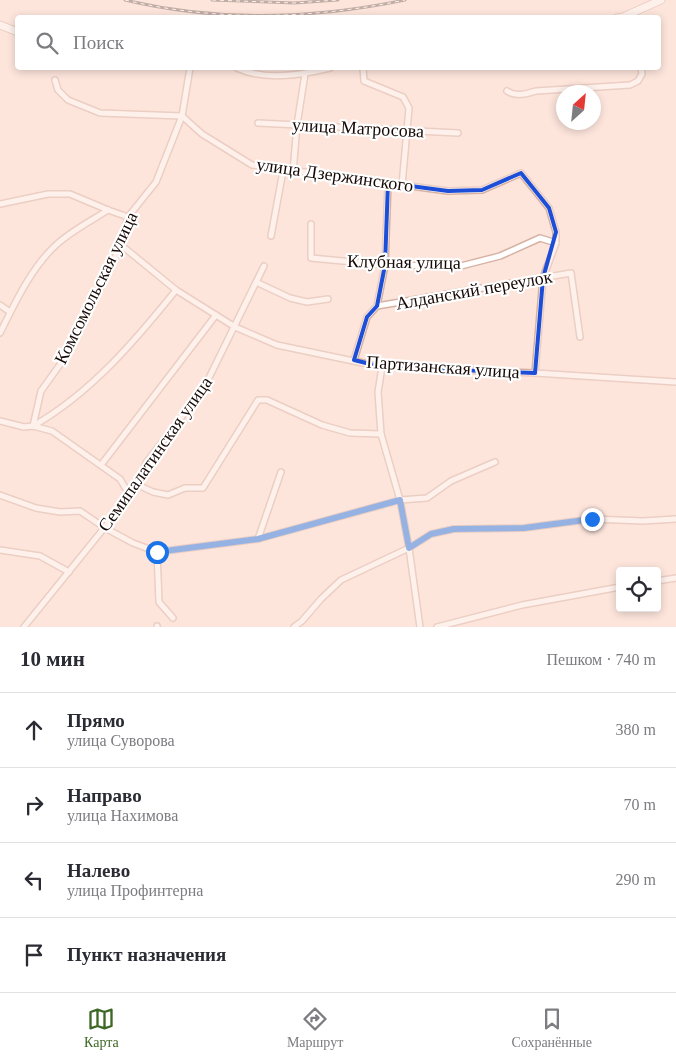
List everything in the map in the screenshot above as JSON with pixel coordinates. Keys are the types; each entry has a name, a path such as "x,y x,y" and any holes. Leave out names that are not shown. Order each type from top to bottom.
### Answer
{"main road":[{"path":"634,15 661,0"},
{"path":"0,25 15,31"}],"street":[{"name":"Комсомольская улица","path":"33,426 41,391 69,352 121,245 128,216 156,182 182,116 190,70"},
{"path":"242,70 268,75 305,74 322,70"},
{"path":"363,70 364,81 403,97 409,108 402,185"},
{"path":"508,91 523,95 536,92 630,85 638,81 642,74 641,70"},
{"path":"293,172 297,125 305,74"},
{"path":"55,80 58,90 68,100 100,112 182,116"},
{"name":"улица Дзержинского","path":"182,116 202,134 252,165 284,171 448,191 482,190 521,173 549,208 556,232 556,243"},
{"name":"улица Матросова","path":"258,123 458,133"},
{"path":"271,236 284,171"},
{"path":"354,360 367,317 377,306 385,265 388,183"},
{"path":"0,204 48,194 70,194 128,216"},
{"path":"0,333 39,263 57,244 108,210"},
{"name":"Клубная улица","path":"311,224 311,258 385,265 461,266 500,256 540,238 556,243"},
{"path":"535,373 543,278 556,243"},
{"name":"Партизанская улица","path":"121,245 176,290 235,328 277,345 382,366 676,382"},
{"name":"Семипалатинская улица","path":"24,627 130,496 138,485 146,464 204,388 264,266"},
{"name":"Алданский переулок","path":"377,306 571,273 580,337"},
{"path":"256,282 290,298 307,302 328,299"},
{"path":"33,426 52,415 109,368 176,290"},
{"path":"0,306 10,312"},
{"path":"101,465 216,315"},
{"path":"382,366 378,392 381,434 400,500 420,627"},
{"path":"138,485 153,492 168,495 185,488 203,488 258,400 267,400 322,425 350,433 381,434"},
{"path":"0,421 52,431 120,479 130,496"},
{"path":"0,495 36,508 60,512 80,511 105,528 133,543 157,552 258,539 400,500 427,498 451,481 495,462"},
{"path":"258,539 281,472"},
{"path":"294,627 341,580 409,548 431,534 454,529 524,528 592,519 643,521 676,519"},
{"path":"0,550 40,556 69,572"},
{"path":"157,552 159,602 172,618"},
{"path":"661,580 676,578"},
{"path":"437,627 522,605 616,588"}],"highlighted area":[{"path":"521,173 549,208 556,232 543,278 535,373 382,367 354,360 367,317 377,306 385,265 388,183 448,191 482,190"}],"railway":[{"path":"125,0 160,7 230,15 300,14 335,11 405,0"},
{"path":"212,0 294,3 338,0"}],"route":[{"path":"157,552 258,539 400,500 409,548 431,534 454,529 524,528 592,519"}]}
